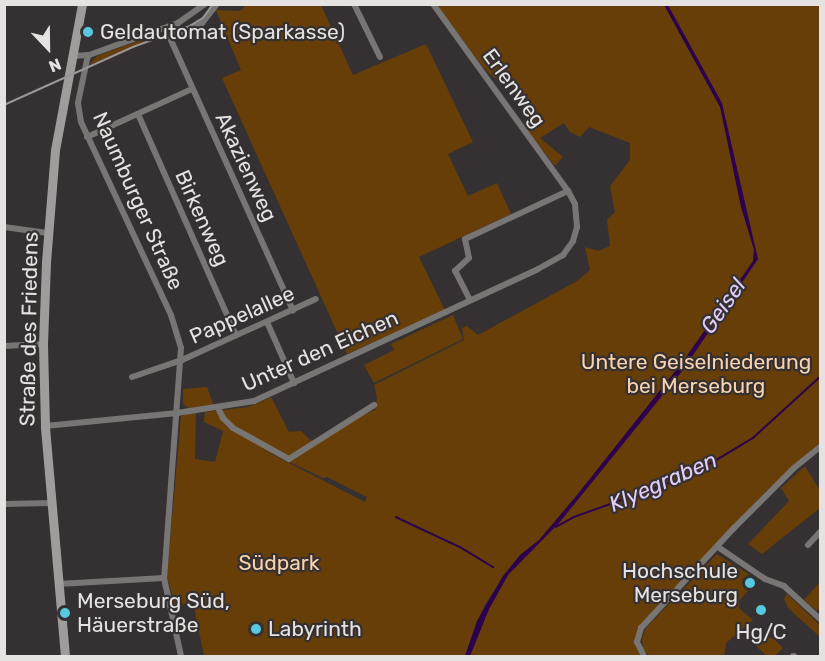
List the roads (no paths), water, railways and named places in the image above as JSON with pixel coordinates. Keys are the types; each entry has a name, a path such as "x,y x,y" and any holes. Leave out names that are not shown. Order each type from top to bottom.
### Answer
{"street":[{"name":"Straße des Friedens","path":"65,657 45,426 43,344 48,233 55,150 82,4"},
{"path":"72,56 88,55 178,23 205,4"},
{"name":"Akazienweg","path":"217,4 202,23 170,38 293,310"},
{"path":"354,4 380,57"},
{"name":"Erlenweg","path":"433,4 568,191"},
{"name":"Naumburger Straße","path":"88,55 78,103 87,137 171,315 182,360 164,578 181,657"},
{"path":"87,137 192,89"},
{"name":"Birkenweg","path":"138,114 236,335"},
{"path":"470,300 455,271 469,258 465,239 568,191"},
{"name":"Unter den Eichen","path":"45,426 177,413 254,401 549,263 568,248 575,234 577,215 568,191"},
{"path":"4,227 48,233"},
{"name":"Pappelallee","path":"182,360 316,299"},
{"path":"267,322 294,383"},
{"path":"4,346 43,344"},
{"path":"132,377 182,360"},
{"path":"218,408 223,418 233,428 289,459 374,405"},
{"path":"644,657 637,642 641,628 794,468 820,447"},
{"path":"4,504 51,503"},
{"path":"808,545 820,532"},
{"path":"717,547 765,579 776,582 819,615"},
{"path":"57,585 164,578"}],"water":[{"name":"Geisel","path":"664,5 668,5 722,103 758,259 683,370 559,523 508,575 489,609 470,656 465,656 477,621 503,576 520,555 539,540 577,495 684,360 753,261 754,250 741,207 720,107"}],"waterway":[{"name":"Klyegraben","path":"556,527 574,517 678,480 715,461 753,438 820,377"},
{"path":"396,517 460,547 493,567"}],"tram line":[{"path":"4,105 133,47 190,26 203,18 213,4"}],"place":[{"name":"Geldautomat (Sparkasse)","path":"88,32"},
{"name":"Hochschule Merseburg","path":"750,583"},
{"name":"Hg/C","path":"761,610"},
{"name":"Merseburg Süd, Häuerstraße","path":"65,613"},
{"name":"Labyrinth","path":"256,629"}],"park label":[{"name":"Untere Geiselniederung bei Merseburg","path":"696,374"},
{"name":"Südpark","path":"279,563"}]}
